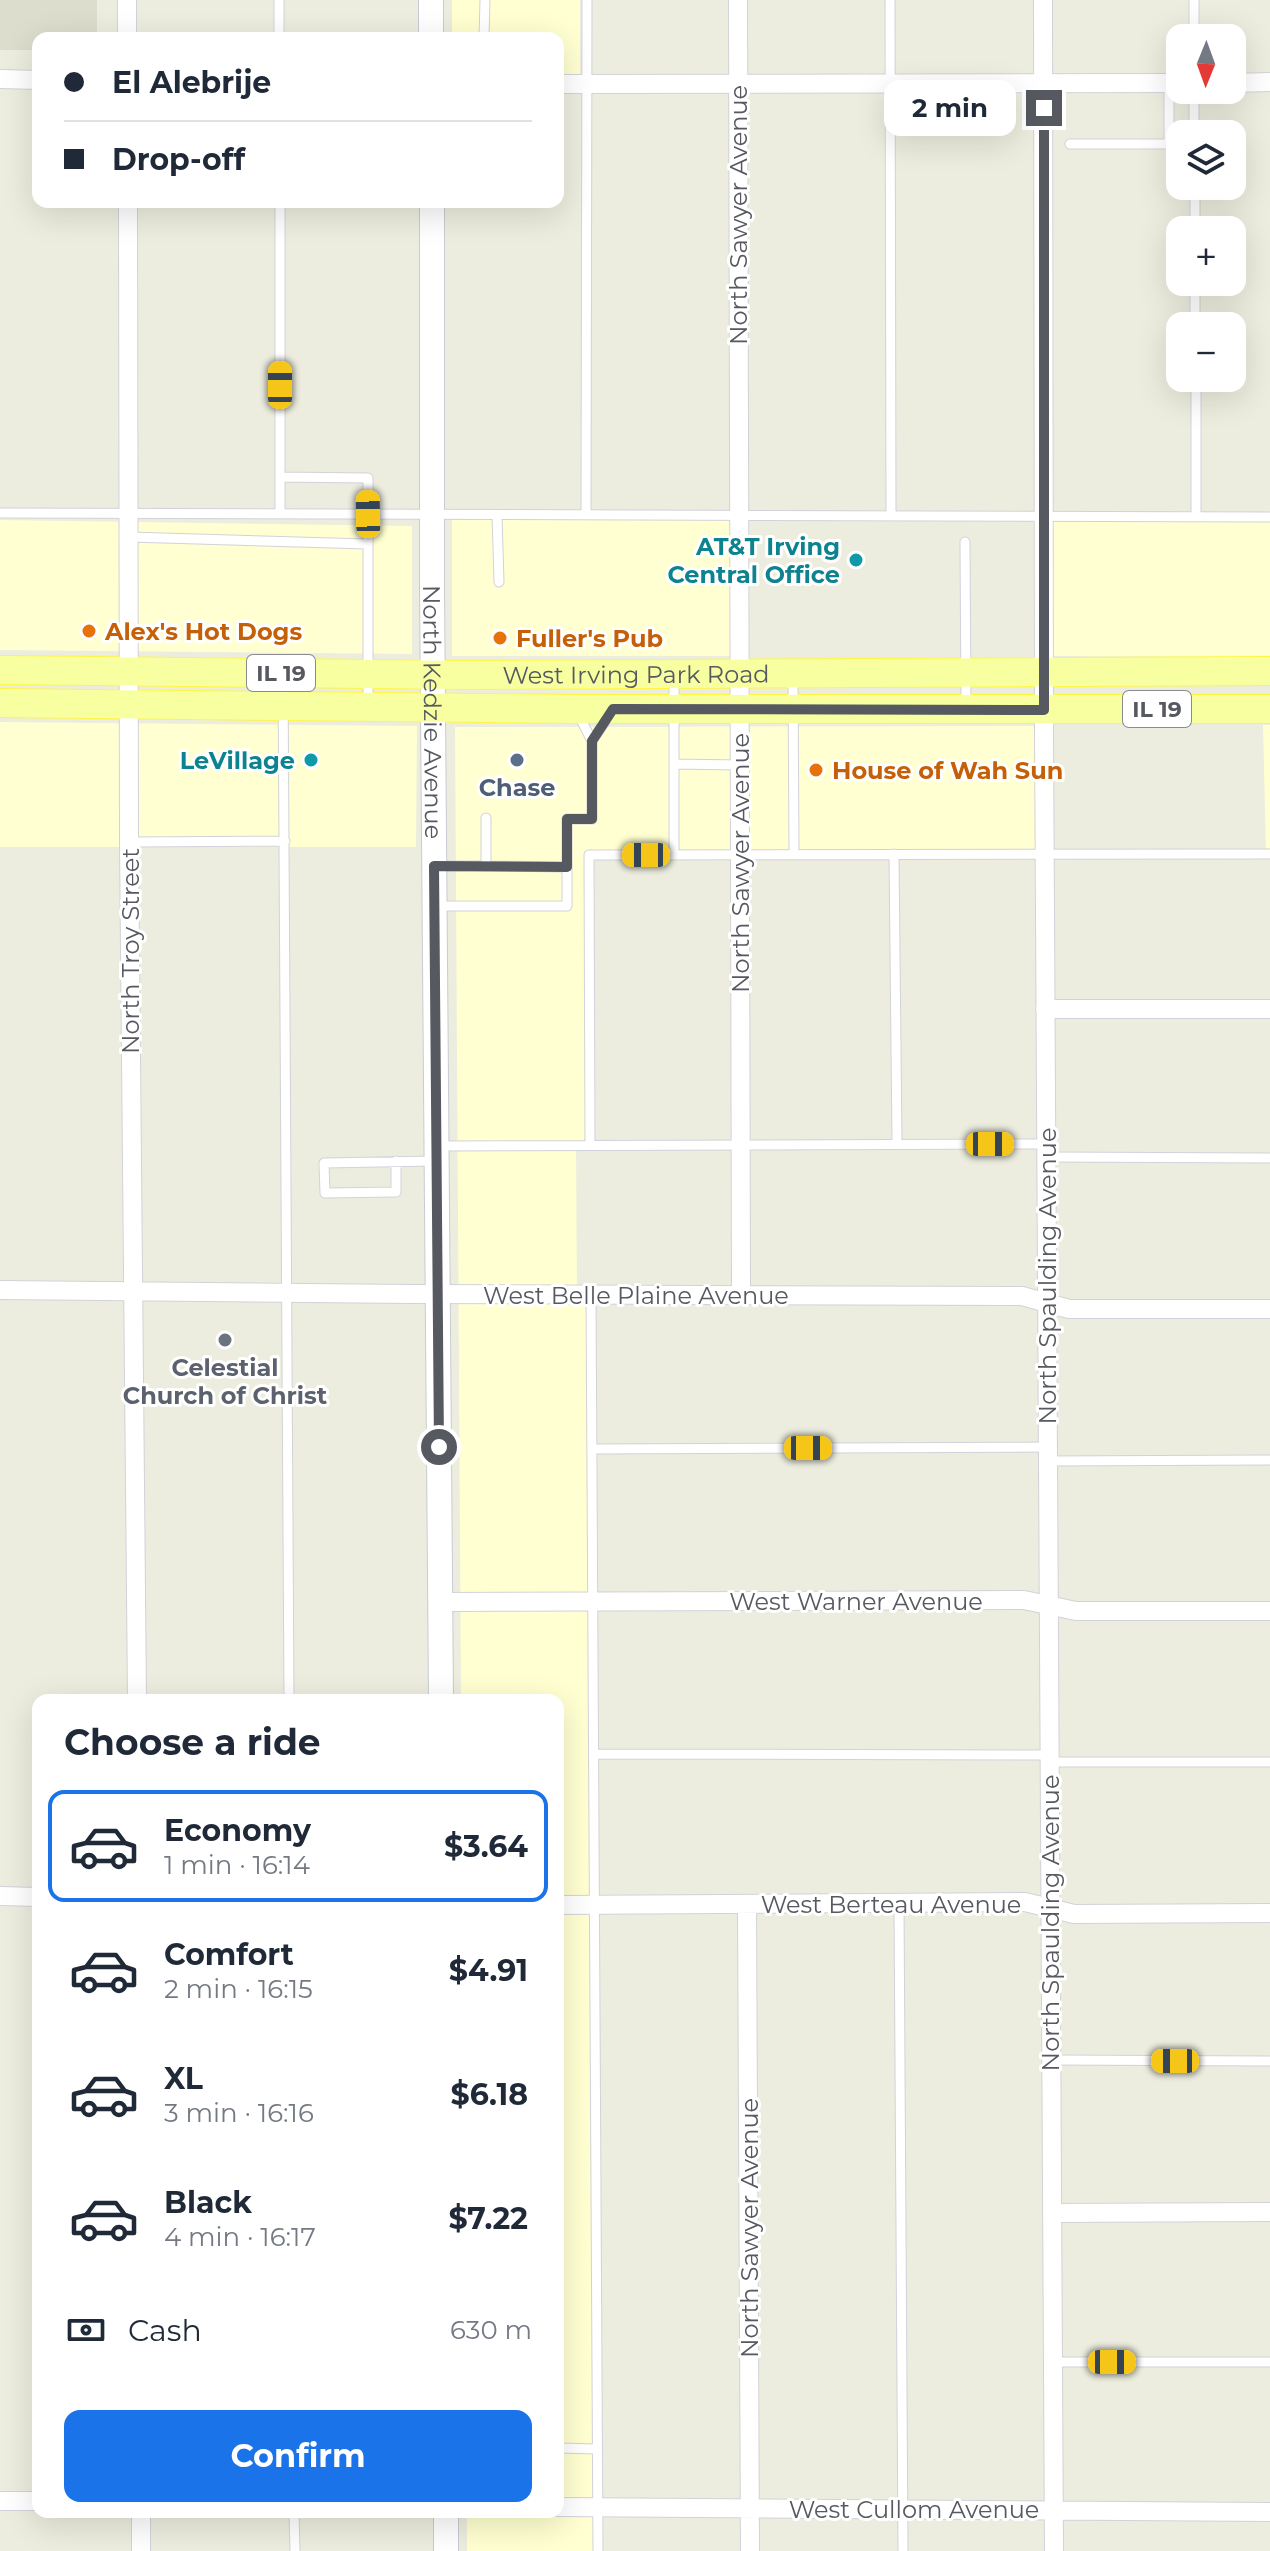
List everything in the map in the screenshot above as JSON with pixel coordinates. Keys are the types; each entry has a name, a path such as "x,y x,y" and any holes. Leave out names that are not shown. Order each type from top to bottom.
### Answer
{"main road":[{"path":"431,0 431,32"},
{"name":"North Kedzie Avenue","path":"432,208 441,1694"},
{"name":"West Irving Park Road","path":"0,670 433,675 1270,671"},
{"name":"West Irving Park Road","path":"0,703 674,710 1270,709"},
{"path":"446,2518 446,2551"}],"street":[{"path":"127,0 127,32"},
{"name":"North Sawyer Avenue","path":"738,0 741,1295"},
{"name":"North Spaulding Avenue","path":"1043,0 1054,2551"},
{"path":"0,79 32,80"},
{"path":"1246,83 1270,82"},
{"path":"564,84 1166,83"},
{"name":"North Troy Street","path":"128,208 129,842 137,1694"},
{"path":"1045,1009 1270,1009"},
{"name":"West Belle Plaine Avenue","path":"0,1290 1024,1296 1069,1309 1270,1309"},
{"name":"West Warner Avenue","path":"441,1602 1024,1600 1076,1611 1270,1611"},
{"path":"0,1896 32,1897"},
{"name":"West Berteau Avenue","path":"564,1905 1032,1902 1074,1914 1270,1913"},
{"name":"North Sawyer Avenue","path":"747,1904 750,2551"},
{"path":"1052,2213 1270,2212"},
{"path":"0,2501 32,2501"},
{"name":"West Cullom Avenue","path":"564,2507 1270,2512"},
{"path":"141,2518 141,2551"}],"lane":[{"path":"279,0 279,32"},
{"path":"484,32 485,0"},
{"path":"586,515 587,0"},
{"path":"890,0 891,516"},
{"path":"1194,0 1194,24"},
{"path":"1070,144 1166,144"},
{"path":"280,208 280,514"},
{"path":"1196,392 1196,517"},
{"path":"280,477 368,478 368,707"},
{"path":"0,513 1270,517"},
{"path":"497,515 499,582"},
{"path":"129,537 368,544"},
{"path":"965,542 966,710"},
{"path":"283,673 289,1694"},
{"path":"674,674 674,855"},
{"path":"793,674 794,854"},
{"path":"434,906 567,906 567,819 592,819 592,741 575,709"},
{"path":"592,741 613,709"},
{"path":"674,764 740,765"},
{"path":"486,818 486,866"},
{"path":"129,842 285,841"},
{"path":"894,854 897,1144"},
{"path":"590,1145 589,855 1270,854"},
{"path":"434,866 567,867"},
{"path":"396,1161 396,1192 325,1193 324,1163 396,1161 436,1153 590,1145 897,1144 1270,1158"},
{"path":"591,1295 598,2551"},
{"path":"592,1449 1270,1460"},
{"path":"594,1754 1270,1762"},
{"path":"899,1904 903,2551"},
{"path":"1051,2060 1270,2061"},
{"path":"1053,2362 1270,2362"},
{"path":"564,2448 597,2449"},
{"path":"294,2518 295,2551"}],"shaded area":[{"path":"0,0 97,0 97,32 32,32 32,50 0,50"},
{"path":"452,0 580,0 580,79 564,79 564,32 452,32"},
{"path":"732,519 734,656 452,656 452,520"},
{"path":"1051,519 1270,519 1270,657 1052,656"},
{"path":"0,520 412,526 412,654 0,650"},
{"path":"0,722 417,726 416,847 0,847"},
{"path":"1263,725 1270,725 1270,852 1266,852"},
{"path":"1041,726 1043,854 591,858 587,1143 576,1143 577,1296 588,1297 596,2551 467,2551 467,2518 564,2518 564,1694 461,1694 455,727"}],"place":[{"name":"AT&T Irving Central Office","path":"856,560"},
{"name":"Alex's Hot Dogs","path":"89,631"},
{"name":"Fuller's Pub","path":"500,638"},
{"name":"LeVillage","path":"311,760"},
{"name":"Chase","path":"517,760"},
{"name":"House of Wah Sun","path":"816,770"},
{"name":"Celestial Church of Christ","path":"225,1340"}],"route":[{"path":"439,1447 434,866 567,867 567,819 592,819 592,741 613,709 1044,710 1044,108"}]}
